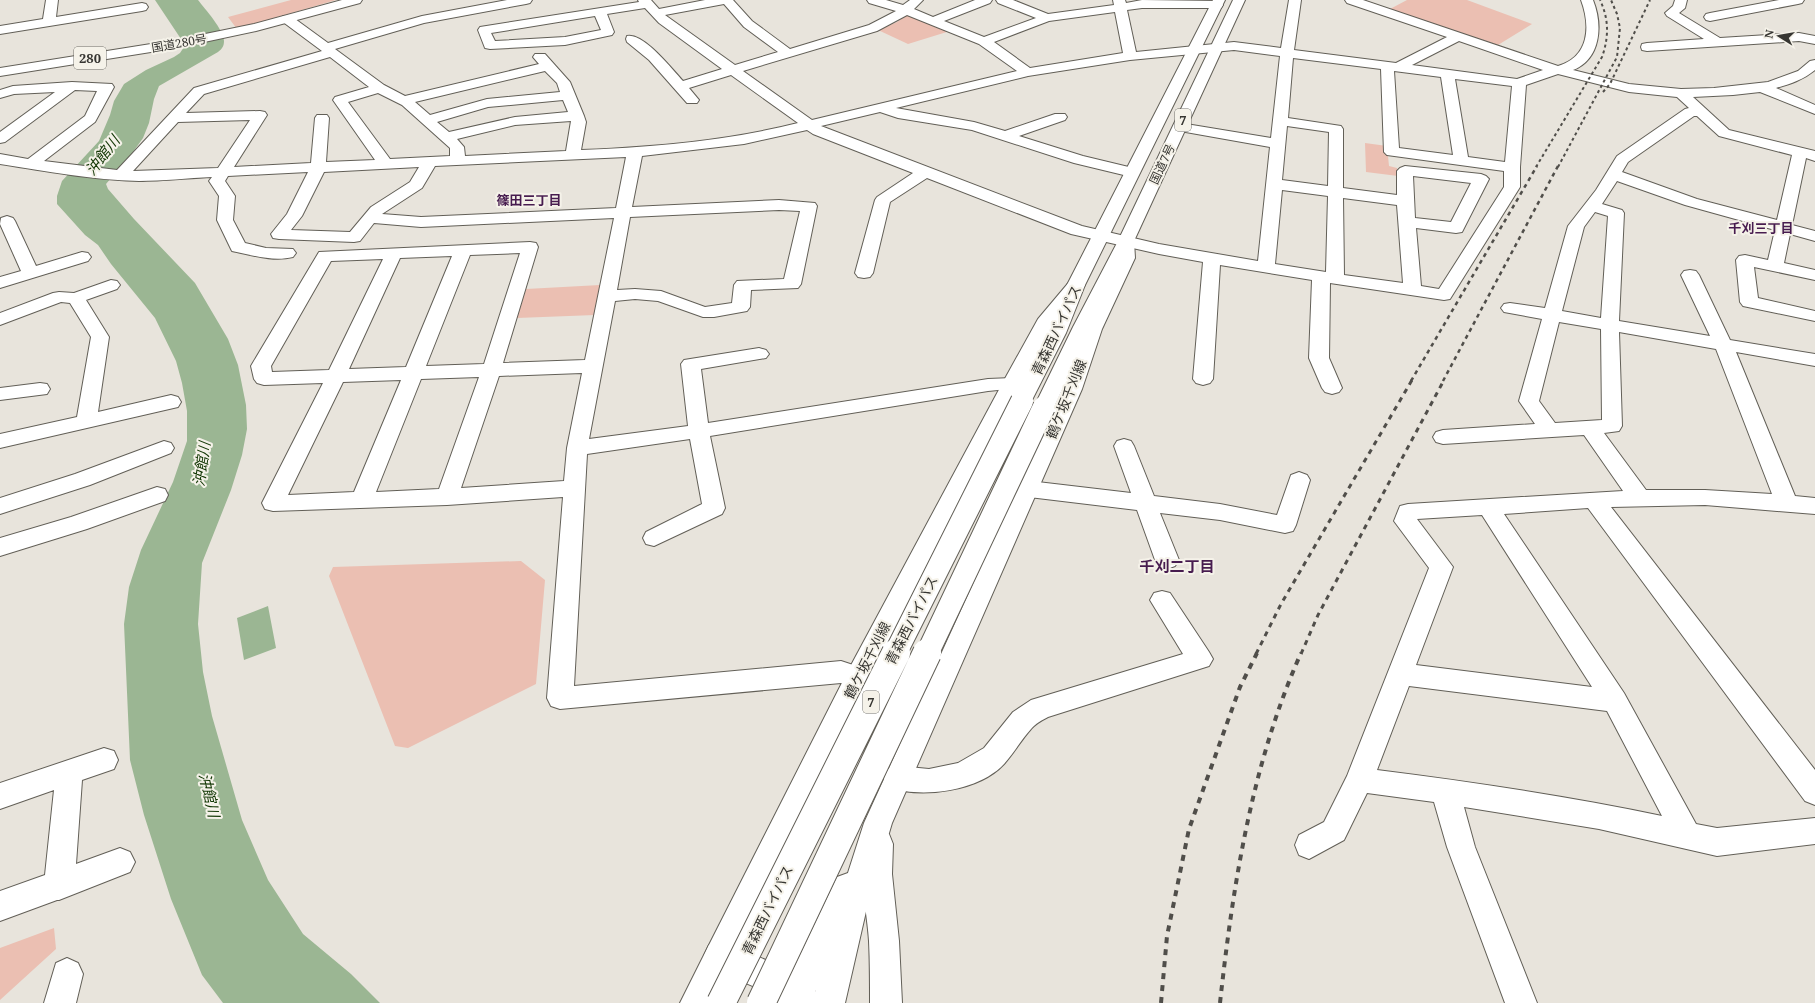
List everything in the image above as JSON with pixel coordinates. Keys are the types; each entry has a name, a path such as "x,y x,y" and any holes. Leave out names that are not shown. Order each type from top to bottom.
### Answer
{"main road":[{"path":"49,22 52,0"},
{"name":"国道280号","path":"0,72 180,44 287,19 356,0"},
{"path":"453,0 473,10"},
{"path":"118,175 199,91 422,20 526,0"},
{"path":"600,12 608,32 565,41 523,42 490,45 484,30 600,12 649,5 725,0 748,24 789,54"},
{"path":"873,0 906,10 984,41 1028,72"},
{"path":"680,86 873,28 906,10 917,0"},
{"path":"933,21 986,0"},
{"path":"1002,0 1047,18"},
{"name":"国道7号","path":"1126,240 1239,0"},
{"path":"1266,268 1287,54 1295,0"},
{"path":"1351,0 1556,70 1630,88 1681,93 1727,91 1761,87 1800,76 1815,64"},
{"path":"0,159 69,170 118,175 386,165 635,152 744,140 1028,72 1130,56 1234,46 1519,83 1527,78 1564,69 1579,62 1591,42 1594,31 1593,20 1587,0"},
{"path":"1681,0 1678,8 1671,13 1717,42"},
{"path":"1756,0 1769,6"},
{"path":"1710,17 1798,0"},
{"path":"984,41 1047,18 1119,4 1164,2 1218,3"},
{"name":"国道7号","path":"1100,236 1218,3"},
{"path":"1119,4 1130,56"},
{"path":"649,5 668,30 734,70 818,131 1077,230 1100,236 1126,240 1159,249 1266,268 1444,295 1512,187 1512,167 1519,83"},
{"path":"0,30 49,22 111,6 142,7"},
{"path":"287,19 379,88 404,100 447,137 456,147 458,161"},
{"path":"646,36 619,41 654,57 692,100"},
{"path":"1393,67 1457,37"},
{"path":"1647,47 1799,37 1815,40"},
{"path":"404,100 544,61 563,82 579,122 573,155"},
{"path":"1393,67 1392,152 1512,167"},
{"path":"1447,74 1461,160"},
{"path":"0,94 13,90 73,86 107,87 100,94 95,113 90,119 31,164"},
{"path":"0,139 73,86"},
{"path":"1761,87 1815,110"},
{"path":"379,88 340,100 386,165"},
{"path":"1681,93 1724,133 1807,154 1783,227 1775,266"},
{"path":"428,120 487,103 568,95"},
{"path":"881,108 898,114 974,126 1079,160 1132,172"},
{"path":"1549,429 1529,401 1576,226 1603,192 1622,159 1690,112 1701,111"},
{"path":"174,118 260,115 217,181 227,196 225,220 238,247 266,253 287,253"},
{"path":"447,137 515,121 577,116"},
{"path":"1005,136 1060,116"},
{"path":"322,118 318,168 294,216 279,234 354,237 369,218 378,210 416,185 429,163"},
{"path":"1280,121 1336,129 1336,192 1320,358 1332,388"},
{"path":"1180,127 1278,144"},
{"path":"635,152 576,448 560,698 841,672 932,702"},
{"path":"1408,222 1456,228 1481,179 1405,171 1405,200 1408,222 1412,290"},
{"path":"864,273 883,200 925,172"},
{"path":"1613,174 1691,202 1815,236"},
{"path":"1274,184 1405,200"},
{"path":"369,218 421,222 779,205 809,206 792,284 743,285 741,307 714,312 703,312 661,296 635,294 606,296"},
{"path":"1443,437 1612,426 1610,325 1616,213 1591,206"},
{"path":"7,221 31,273"},
{"name":"青森西バイパス","path":"1076,285 1100,236"},
{"name":"青森西バイパス","path":"721,1003 1026,398 1082,327 1126,240"},
{"name":"鶴ケ坂千刈線","path":"829,1003 852,907 880,819 1029,489 1072,389 1093,329 1126,258 1126,240"},
{"path":"447,497 491,371 530,247 325,256 261,366 264,379 491,371 593,366"},
{"path":"362,500 463,250"},
{"path":"394,253 336,376 273,503 447,497 574,488"},
{"path":"0,283 82,257"},
{"path":"1204,379 1212,258"},
{"path":"1815,275 1745,260 1749,302 1815,316"},
{"path":"1690,275 1724,346 1787,503"},
{"path":"0,319 59,297 76,298 111,285"},
{"name":"鶴ケ坂千刈線","path":"696,1003 858,677 1026,398 1047,319 1076,285"},
{"path":"76,298 100,337 86,422"},
{"path":"1510,308 1724,346 1815,360"},
{"path":"654,538 714,508 699,431 690,364 758,354"},
{"path":"576,448 699,431 988,385 1026,398"},
{"path":"0,394 40,389"},
{"name":"青森西バイパス","path":"761,1003 1026,398"},
{"path":"0,441 171,402"},
{"path":"1589,428 1640,498"},
{"path":"1124,446 1167,560"},
{"path":"0,506 48,492 114,469 164,448"},
{"path":"1029,489 1220,512 1285,525 1299,480"},
{"path":"0,547 66,529 124,509 157,495"},
{"path":"1309,845 1334,831 1359,780 1429,600 1440,567 1405,521 1408,512 1640,498 1719,498 1815,506"},
{"path":"1594,501 1815,792"},
{"path":"1488,507 1616,701 1686,834"},
{"path":"898,778 929,781 962,775 980,766 994,756 1022,720 1040,708 1200,659 1162,600"},
{"path":"1400,674 1616,701"},
{"path":"0,796 104,760"},
{"path":"58,886 69,772"},
{"path":"1359,780 1444,791 1599,816 1717,842 1815,831"},
{"path":"1444,791 1461,847 1521,1003"},
{"path":"720,956 798,999 880,819"},
{"path":"880,819 877,874 884,941 886,1003"},
{"path":"0,906 120,862"}],"shaded area":[{"path":"291,0 336,0 237,29 228,17"},
{"path":"1407,0 1467,0 1532,24 1498,45 1390,9"},
{"path":"907,15 950,31 908,44 878,30 897,22"},
{"path":"1365,143 1387,146 1389,166 1397,168 1398,176 1366,172"},
{"path":"600,285 595,315 517,318 526,289"},
{"path":"521,561 545,580 536,684 408,748 395,746 329,576 333,567"},
{"path":"54,928 56,949 0,1000 0,948"}],"water":[{"name":"沖館川","path":"155,0 198,0 218,26 224,41 221,50 159,86 154,99 149,123 143,138 106,184 108,189 134,219 195,283 228,339 238,365 246,405 247,429 242,455 231,490 202,563 198,624 203,672 212,716 242,820 268,880 303,934 351,974 380,1003 223,1003 202,975 171,899 144,815 130,760 124,624 129,587 141,550 173,482 187,441 187,411 176,361 155,318 111,264 98,245 85,235 57,204 57,196 62,181 99,141 114,101 124,84 146,70 174,57 180,53 184,47 181,39"},
{"path":"268,606 276,648 244,660 237,618"}],"railway":[{"path":"1536,167 1602,57 1606,42 1607,28 1605,14 1600,0"},
{"path":"1558,167 1617,57 1620,28 1617,14 1611,0"},
{"path":"1603,92 1610,84 1650,0"},
{"path":"1411,381 1537,166"},
{"path":"1443,381 1558,166"},
{"path":"1256,654 1281,604 1412,380"},
{"path":"1301,654 1318,615 1444,380"},
{"path":"1161,1003 1167,936 1189,829 1240,687 1257,653"},
{"path":"1220,1003 1238,869 1257,781 1284,695 1301,653"}],"district":[{"name":"篠田三丁目","path":"529,200"},
{"name":"千刈三丁目","path":"1761,228"},
{"name":"千刈二丁目","path":"1177,566"}]}
